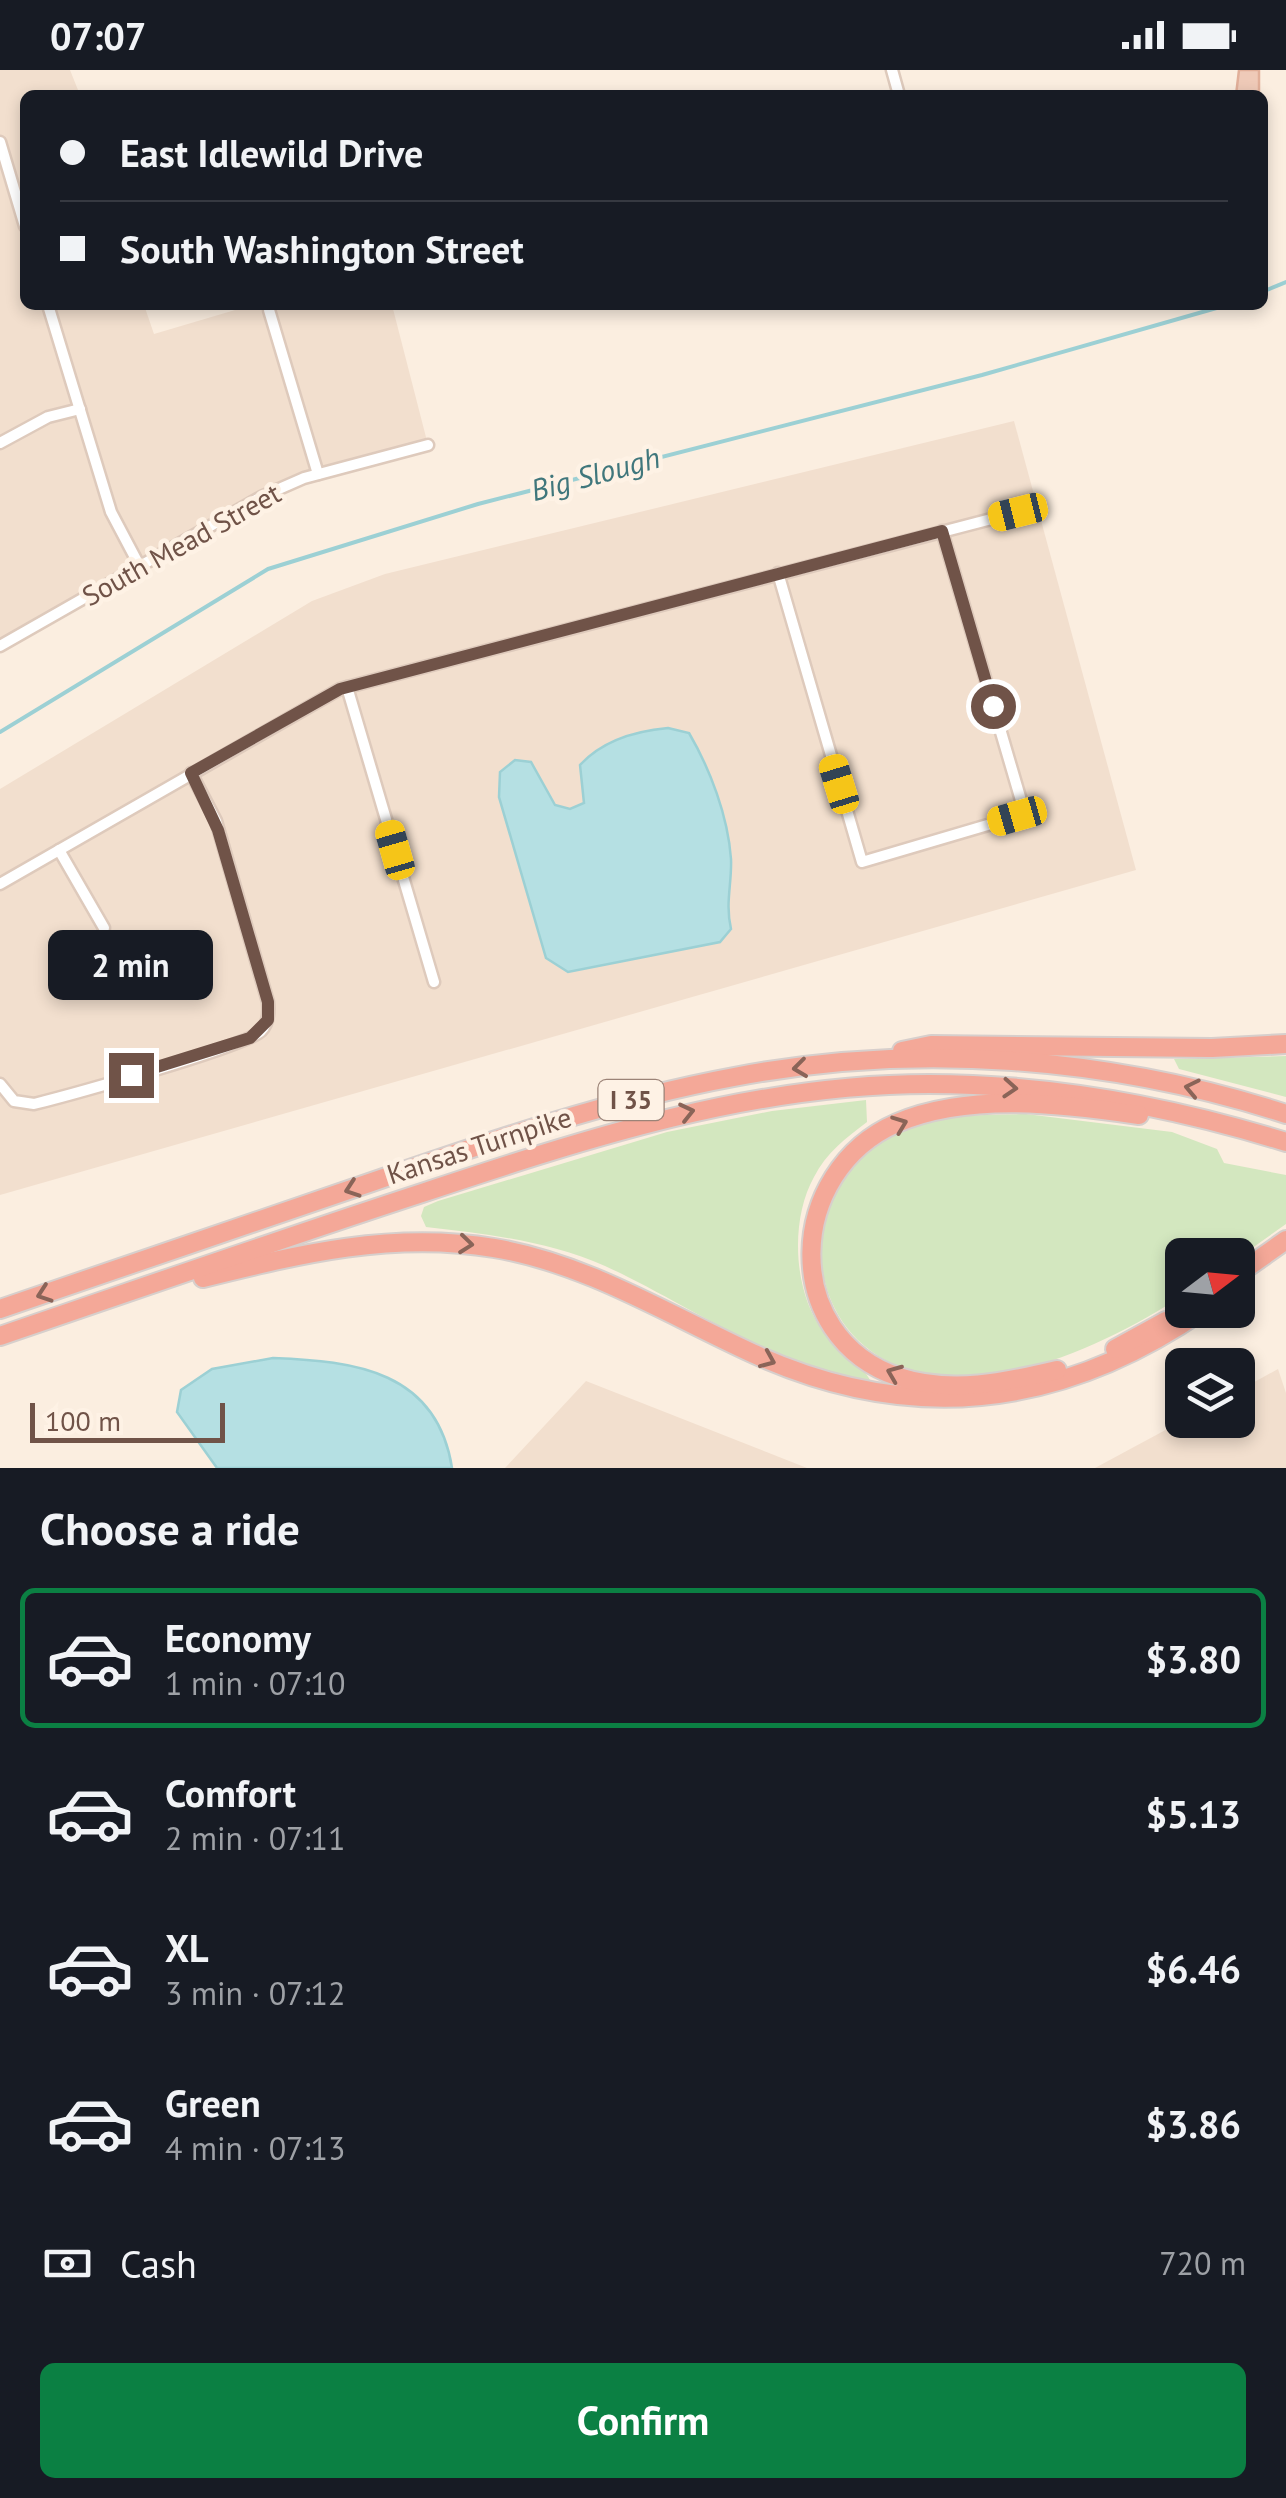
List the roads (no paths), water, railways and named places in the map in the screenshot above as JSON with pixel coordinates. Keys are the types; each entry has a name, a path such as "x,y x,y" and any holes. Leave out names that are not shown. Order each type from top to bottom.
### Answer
{"highway":[{"path":"840,1063 931,1045 1286,1044"},
{"name":"Kansas Turnpike","path":"0,1309 566,1118 736,1076 840,1063 944,1059 1057,1066 1154,1080 1286,1114"},
{"name":"Kansas Turnpike","path":"0,1336 596,1136 764,1097 930,1084 1064,1092 1182,1112 1286,1145"},
{"path":"1165,1321 1118,1348 1058,1370 976,1384 914,1381 867,1360 828,1318 811,1262 815,1211 830,1178 856,1147 906,1120 964,1108 1053,1104 1135,1114 1286,1145"},
{"path":"95,1304 322,1249 417,1240 457,1243 496,1248 588,1276 802,1374 887,1395 931,1399 1001,1394 1076,1376 1148,1346 1176,1328"},
{"path":"1255,1262 1286,1240"},
{"path":"1255,1274 1286,1253"}],"street":[{"path":"0,142 20,209"},
{"path":"50,310 110,512 139,565"},
{"path":"270,310 318,474"},
{"path":"0,442 48,417 80,409"},
{"name":"South Mead Street","path":"0,646 263,496 318,474 428,445"},
{"path":"0,884 347,687 1018,512"},
{"path":"778,574 862,862 1025,814 942,531"},
{"path":"347,687 434,982"},
{"path":"0,1084 8,1096 22,1104 250,1038 266,1023 268,1002 243,910 216,821 191,773"},
{"path":"59,850 104,928"}],"water":[{"path":"668,728 689,733 722,810 731,859 731,929 720,942 568,972 546,958 499,797 500,772 515,760 531,762 555,805 570,809 584,803 580,765 589,756 620,738"},
{"path":"273,1358 362,1369 410,1391 429,1410 443,1436 452,1468 217,1468 177,1412 181,1390 212,1369"}],"waterway":[{"name":"Big Slough","path":"1268,290 1286,282"},
{"name":"Big Slough","path":"0,732 268,569 478,504 982,375 1210,310"}]}
